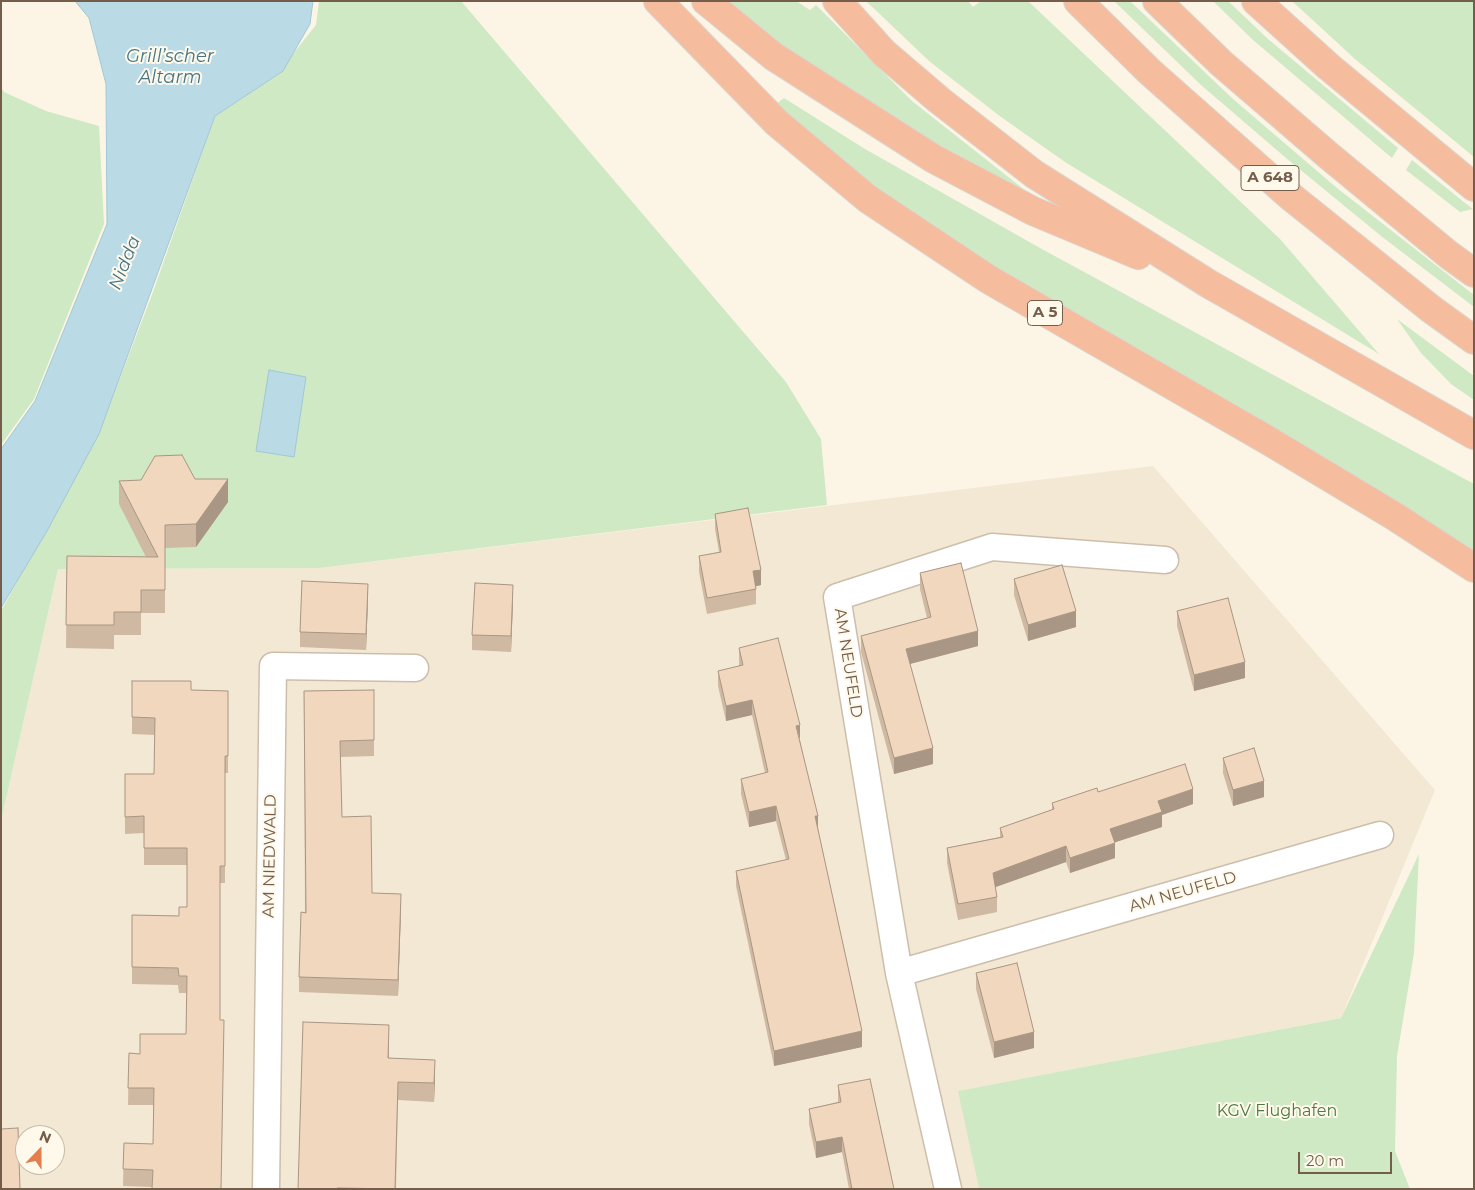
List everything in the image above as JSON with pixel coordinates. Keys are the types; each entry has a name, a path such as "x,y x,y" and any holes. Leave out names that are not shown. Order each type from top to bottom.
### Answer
{"highway":[{"name":"A 5","path":"658,1 777,123 868,199 988,279 1269,441 1394,516 1474,568"},
{"path":"706,1 773,56 934,159 1033,211 1209,284"},
{"path":"837,1 884,53 939,100 1034,174 1209,284 1474,435"},
{"name":"A 648","path":"1078,1 1150,72 1290,196 1431,309 1474,340"},
{"path":"1157,1 1221,63 1449,255 1474,273"},
{"path":"1256,1 1329,67 1474,187"}],"street":[{"name":"AM NEUFELD","path":"948,1189 899,973 837,597 992,546 1165,560"},
{"name":"AM NIEDWALD","path":"266,1189 273,666 415,668"},
{"name":"AM NEUFELD","path":"899,973 1380,835"}],"shaded area":[{"path":"1153,466 1435,790 1341,1018 959,1091 979,1189 1,1189 1,821 58,569 320,568"}],"green space":[{"path":"319,1 461,1 786,382 821,439 827,505 320,568 58,569 1,821 1,611 99,433 153,292 215,116 283,71 285,64 316,25"},
{"path":"717,1 796,1 810,10 816,5 912,101 1026,191 1049,204 901,129"},
{"path":"866,1 968,1 973,7 981,1 1028,1 1280,239 1379,354 1065,162 1001,117 929,61"},
{"path":"1114,1 1130,1 1233,99 1337,188 1474,295 1474,307 1381,236 1286,158 1201,85"},
{"path":"1213,1 1228,1 1268,39 1398,148 1392,158 1253,40"},
{"path":"1292,1 1474,1 1474,157 1355,59"},
{"path":"1,87 4,92 46,111 99,126 104,224 34,399 1,445"},
{"path":"784,98 865,149 1040,248 1474,484 1474,552 961,248 850,170 775,105"},
{"path":"1412,160 1473,209 1460,212 1406,170"},
{"path":"1397,319 1474,376 1474,400 1451,384 1421,353"},
{"name":"KGV Flughafen","path":"1419,854 1414,953 1397,1056 1395,1151 1410,1189 979,1189 958,1091 1341,1018"}],"water":[{"name":"Grill’scher Altarm","path":"75,1 313,1 310,24 283,71 215,116 99,434 47,531 1,608 1,449 35,401 107,224 106,84 89,18"},
{"path":"269,370 306,377 294,457 256,451"}],"building":[{"path":"182,455 195,479 228,479 196,524 165,525 165,590 141,590 141,612 114,612 114,625 66,625 67,556 158,557 119,481 141,480 155,456"},
{"path":"748,508 761,570 753,571 756,589 707,598 699,556 721,552 715,514"},
{"path":"961,563 978,631 906,649 933,748 894,758 861,636 931,617 920,573"},
{"path":"1062,565 1076,611 1028,625 1014,579"},
{"path":"302,581 368,584 366,634 300,632"},
{"path":"475,583 513,585 511,636 472,635"},
{"path":"1228,598 1245,662 1194,675 1177,611"},
{"path":"778,638 800,725 796,726 818,816 815,816 862,1031 774,1051 736,871 789,859 776,806 749,812 741,779 768,772 752,700 726,706 718,671 743,665 739,648"},
{"path":"132,681 191,681 191,690 228,691 228,756 225,756 225,866 220,866 220,1020 224,1020 221,1189 152,1189 153,1170 123,1169 124,1143 153,1144 154,1088 128,1088 129,1053 140,1054 140,1034 186,1034 187,976 179,976 178,968 132,967 132,915 179,916 179,907 187,907 187,848 144,848 144,816 125,817 125,774 154,774 155,718 132,717"},
{"path":"374,690 374,740 340,741 342,817 371,816 372,893 401,894 398,980 299,977 301,912 306,913 304,691"},
{"path":"1254,748 1264,781 1233,790 1223,758"},
{"path":"1185,764 1193,789 1158,801 1162,812 1110,829 1115,843 1070,858 1066,846 993,873 997,897 958,904 947,848 1003,837 1000,828 1054,809 1052,803 1097,788 1098,792"},
{"path":"1017,963 1034,1032 994,1042 976,973"},
{"path":"303,1022 389,1025 388,1058 435,1060 434,1083 398,1082 395,1189 298,1189"},
{"path":"870,1079 894,1189 852,1189 842,1137 816,1142 809,1109 841,1102 838,1085"},
{"path":"15,1128 15,1175 20,1175 20,1189 1,1189 1,1129"}],"water label":[{"name":"Nidda","path":"125,263"}]}
